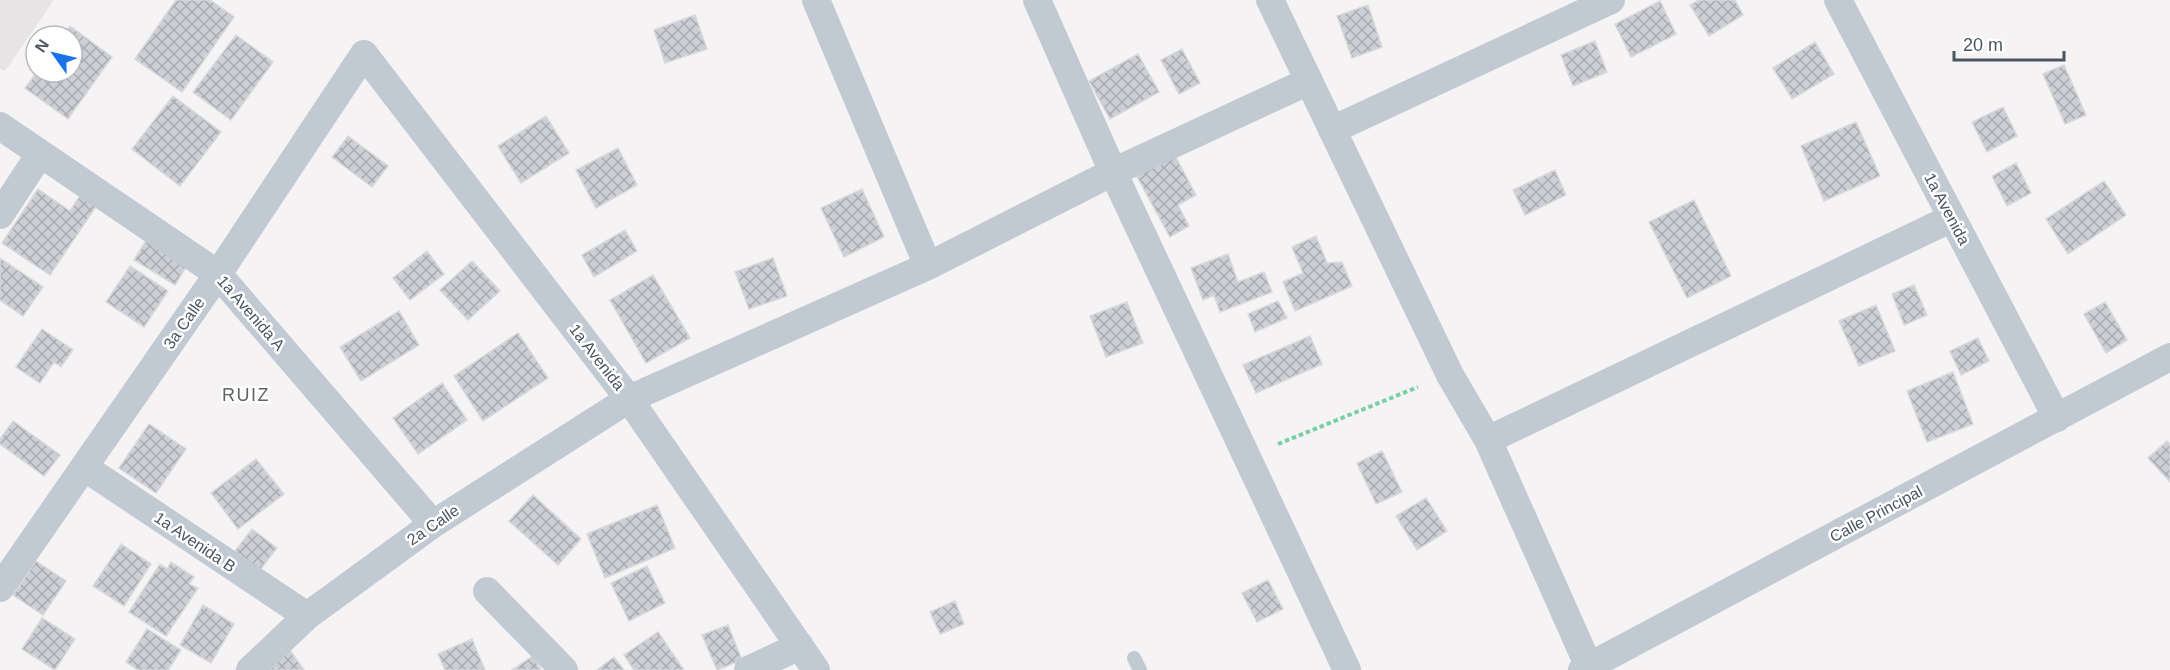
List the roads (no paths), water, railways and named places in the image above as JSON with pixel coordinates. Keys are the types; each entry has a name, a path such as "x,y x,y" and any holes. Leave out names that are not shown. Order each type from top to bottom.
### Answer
{"street":[{"path":"816,0 928,266"},
{"path":"1037,0 1113,172 1347,670"},
{"path":"1270,0 1450,375 1488,440 1586,668"},
{"path":"1332,130 1611,0"},
{"name":"1a Avenida","path":"1838,0 2056,418"},
{"name":"1a Avenida","path":"364,54 629,399 816,670"},
{"name":"3a Calle","path":"0,588 218,274 364,54"},
{"name":"2a Calle","path":"250,670 307,616 433,524 629,399 928,266 1113,172 1309,81"},
{"name":"1a Avenida A","path":"0,126 218,274 433,524"},
{"path":"0,215 40,154"},
{"path":"1488,440 1952,218"},
{"name":"Calle Principal","path":"1586,668 2170,357"},
{"name":"1a Avenida B","path":"84,467 307,616"},
{"path":"487,591 564,670"},
{"path":"748,670 800,646"}],"district":[{"name":"RUIZ","path":"246,395"}]}
